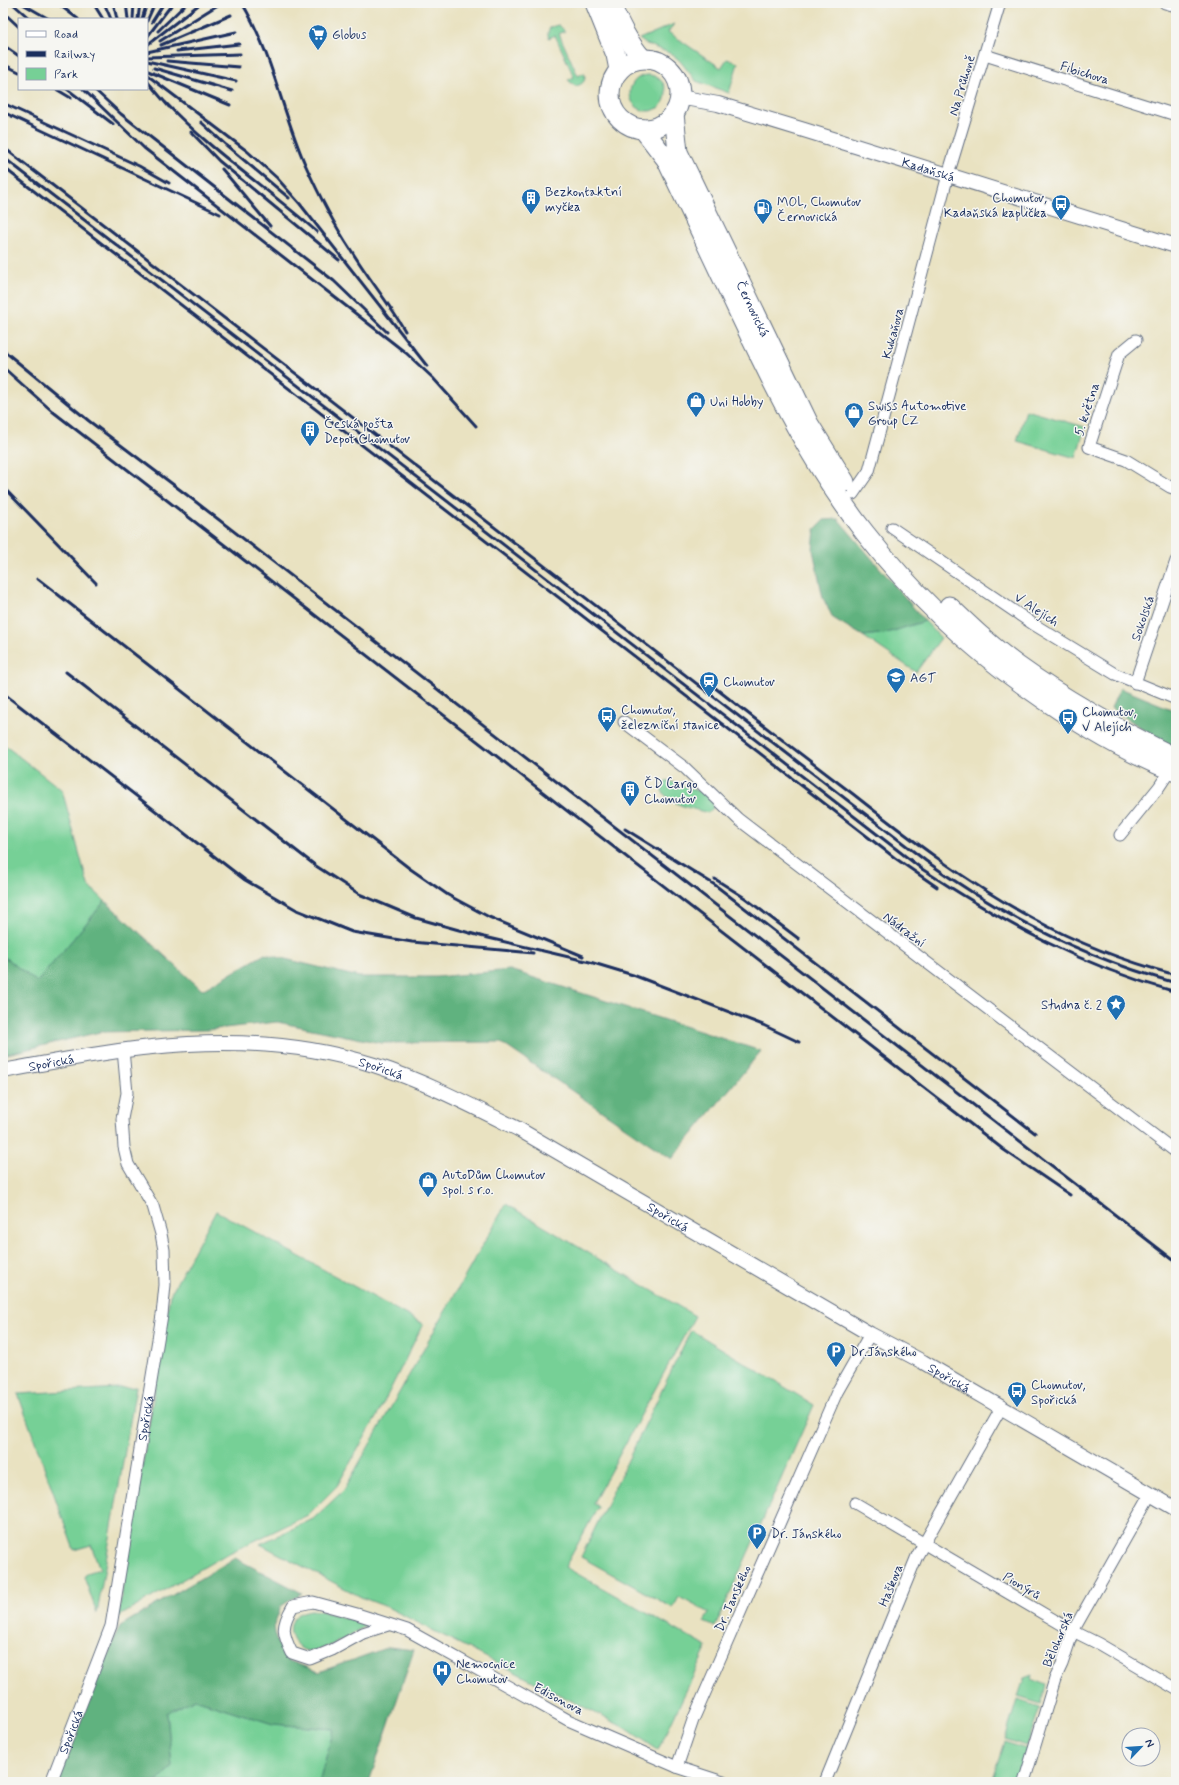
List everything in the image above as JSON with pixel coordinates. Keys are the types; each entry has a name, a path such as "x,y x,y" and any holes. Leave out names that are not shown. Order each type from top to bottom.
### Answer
{"highway":[{"path":"595,3 616,55 619,70"},
{"path":"610,3 626,36 642,58 626,64 619,70 610,87 612,107 621,120 628,125 643,129 655,128 665,122 677,106"},
{"name":"Černovická","path":"642,58 653,59 663,64 672,71 678,81 678,152 847,497"},
{"name":"Černovická","path":"643,129 666,159 771,381 799,433 847,497"},
{"path":"847,497 895,569 927,604 985,657 1060,712 1122,748 1175,765"}],"street":[{"name":"Na Průhoně","path":"948,176 1000,3"},
{"path":"1165,3 1176,6"},
{"name":"Fibichova","path":"985,55 1176,115"},
{"name":"Kadaňská","path":"677,106 732,109 1176,246"},
{"name":"Kukaňova","path":"847,497 869,471 948,176"},
{"name":"5. května","path":"1136,340 1119,354 1089,447 1126,460 1170,487 1176,489"},
{"name":"V Alejích","path":"892,528 1033,624 1115,674 1176,699"},
{"name":"Sokolská","path":"1135,683 1176,562"},
{"name":"Nádražní","path":"624,722 685,768 738,819 1176,1152"},
{"path":"1120,835 1175,765"},
{"name":"Spořická","path":"3,1071 123,1050 188,1043 258,1044 326,1053 395,1072 469,1104 520,1130 870,1334 923,1362 1176,1509"},
{"name":"Spořická","path":"51,1782 111,1626 165,1285 164,1250 153,1206 128,1164 124,1147 122,1119 127,1093 123,1050"},
{"name":"Dr. Janského","path":"676,1767 693,1720 835,1398 870,1334"},
{"name":"Haškova","path":"826,1782 923,1543 1001,1408"},
{"name":"Bělohorská","path":"1024,1782 1055,1679 1062,1664 1073,1631 1150,1495"},
{"name":"Pionýrů","path":"856,1503 1073,1631 1099,1644 1176,1689"},
{"name":"Edisonova","path":"388,1625 363,1633 310,1660 292,1653 283,1636 286,1618 293,1606 313,1602 407,1630 568,1720 676,1767 723,1782"}],"green space":[{"path":"674,24 668,32 721,68 727,59 738,63 729,93 696,81 680,61 672,54 646,44 639,39"},
{"path":"559,25 565,31 559,34 578,76 584,73 585,78 582,84 575,86 568,80 574,77 555,35 549,38 548,37 549,29"},
{"path":"652,75 661,80 665,86 665,100 661,106 652,111 644,111 635,106 631,100 630,89 635,80 641,76"},
{"path":"1026,410 1085,427 1076,458 1017,441"},
{"path":"838,519 925,621 887,633 863,636 833,618 823,598 813,550 815,529 824,520"},
{"path":"925,621 941,638 916,672 863,636 887,633"},
{"path":"1120,688 1176,711 1176,748 1163,742 1111,708"},
{"path":"3,744 62,790 88,885 105,901 37,982 3,956"},
{"path":"669,781 704,793 713,800 713,808 708,813 682,806 671,800 662,791 664,782"},
{"path":"105,901 202,990 265,954 359,977 436,977 510,970 761,1051 672,1159 500,1042 381,1043 277,1022 207,1030 100,1032 3,1055 3,956 37,982"},
{"path":"506,1204 695,1316 593,1503 598,1507 565,1567 707,1647 658,1750 627,1729 387,1607 363,1598 260,1544 313,1519 344,1490"},
{"path":"216,1211 423,1324 377,1416 337,1486 308,1515 225,1555 118,1617 170,1295"},
{"path":"691,1330 814,1405 715,1627 704,1622 709,1613 679,1597 673,1608 581,1557"},
{"path":"136,1387 97,1613 84,1577 87,1573 100,1569 91,1545 74,1550 18,1394"},
{"path":"235,1558 302,1593 281,1606 274,1625 276,1640 287,1660 319,1672 389,1647 414,1650 369,1782 319,1782 334,1729 273,1724 195,1699 167,1713 172,1766 157,1782 54,1782 120,1626"},
{"path":"311,1610 321,1611 366,1624 347,1637 329,1646 313,1651 307,1651 298,1646 292,1638 291,1628 296,1616 302,1612"},
{"path":"1032,1675 1031,1679 1046,1685 1041,1704 1018,1697 1024,1678"},
{"path":"195,1699 273,1724 334,1729 319,1782 157,1782 172,1766 167,1713"},
{"path":"1017,1700 1040,1707 1027,1746 1005,1739"},
{"path":"1004,1742 1027,1749 1016,1782 992,1780"}],"railway":[{"path":"12,3 29,18"},
{"path":"21,3 47,18"},
{"path":"57,3 77,18"},
{"path":"93,3 102,18"},
{"path":"104,3 111,18"},
{"path":"113,3 117,18"},
{"path":"126,3 128,18"},
{"path":"133,18 134,3"},
{"path":"138,18 140,3"},
{"path":"142,18 147,3"},
{"path":"148,19 155,3"},
{"path":"152,22 164,3"},
{"path":"148,36 173,3"},
{"path":"158,31 187,3"},
{"path":"148,44 201,3"},
{"path":"160,41 221,3"},
{"path":"242,3 261,42 297,144 321,197 344,240 405,331"},
{"path":"3,12 18,26"},
{"path":"161,45 231,15"},
{"path":"148,52 236,32"},
{"path":"177,51 239,44"},
{"path":"3,45 18,55"},
{"path":"148,57 240,54"},
{"path":"148,61 236,81"},
{"path":"167,61 239,67"},
{"path":"3,64 18,72"},
{"path":"154,68 232,91"},
{"path":"148,71 230,105"},
{"path":"148,76 247,151 277,178 300,204 427,366"},
{"path":"148,82 169,107"},
{"path":"58,90 71,98"},
{"path":"68,90 113,124"},
{"path":"84,90 144,148 406,353 433,378 476,426"},
{"path":"95,90 121,114 334,281 387,332"},
{"path":"165,102 201,137 317,232"},
{"path":"3,103 139,166 169,183"},
{"path":"3,112 220,214"},
{"path":"201,122 289,198"},
{"path":"191,132 219,161 339,260"},
{"path":"3,147 926,861 984,900 1045,933 1109,961 1176,983"},
{"path":"3,157 922,869 1013,925 1044,941 1108,969 1176,992"},
{"path":"3,167 895,858 937,887"},
{"path":"222,169 270,226"},
{"path":"3,350 89,421 187,495 1176,1262"},
{"path":"5,369 52,411 1004,1150 1070,1195"},
{"path":"3,487 96,583"},
{"path":"38,579 409,868 448,895 489,917 583,956"},
{"path":"66,672 316,866 359,894 416,918 484,937 590,962 633,975 763,1025 799,1042"},
{"path":"714,687 896,828 985,891 1032,918 1084,944 1121,958 1176,975"},
{"path":"3,693 245,880 297,910 352,932 412,942 533,953"},
{"path":"625,829 715,885 1035,1133"},
{"path":"715,879 745,898 799,939"}],"place":[{"name":"Globus","path":"318,51"},
{"name":"Bezkontaktní myčka","path":"531,215"},
{"name":"Chomutov, Kadaňská kaplička","path":"1061,221"},
{"name":"MOL, Chomutov Černovická","path":"763,225"},
{"name":"Uni Hobby","path":"696,418"},
{"name":"Swiss Automotive Group CZ","path":"854,429"},
{"name":"Česká pošta Depot Chomutov","path":"310,447"},
{"name":"AGT","path":"896,694"},
{"name":"Chomutov","path":"709,698"},
{"name":"Chomutov, železniční stanice","path":"607,733"},
{"name":"Chomutov, V Alejích","path":"1068,735"},
{"name":"ČD Cargo Chomutov","path":"630,807"},
{"name":"Studna č. 2","path":"1116,1021"},
{"name":"AutoDům Chomutov spol. s r.o.","path":"428,1198"},
{"name":"Dr.Jánského","path":"836,1368"},
{"name":"Chomutov, Spořická","path":"1017,1408"},
{"name":"Dr. Jánského","path":"757,1550"},
{"name":"Nemocnice Chomutov","path":"442,1687"}]}
